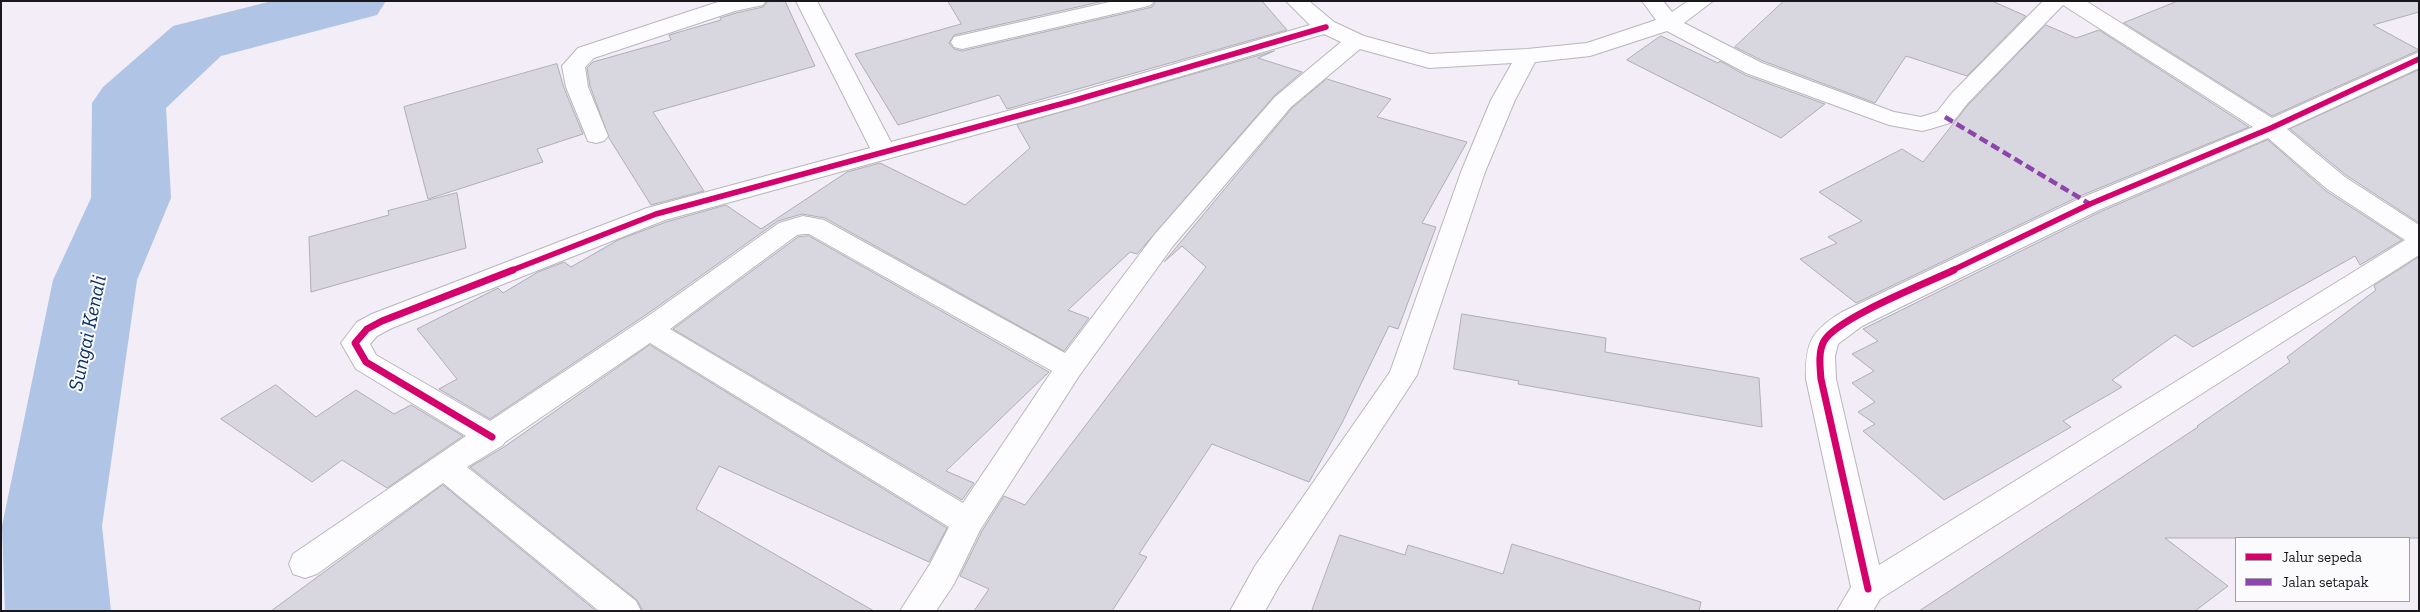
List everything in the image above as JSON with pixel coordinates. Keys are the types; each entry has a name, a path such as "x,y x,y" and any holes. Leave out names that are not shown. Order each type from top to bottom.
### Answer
{"street":[{"path":"596,136 577,87 572,66 586,53 731,5 756,1"},
{"path":"806,1 884,152"},
{"path":"962,42 1144,1"},
{"path":"1296,1 1326,27 1356,41 1429,61 1527,56 1590,49 1669,24 1703,1"},
{"path":"1652,1 1669,24 1754,68 1888,118 1922,124 1945,117 1959,99 2055,1"},
{"path":"2071,1 2270,128 2336,183 2419,237"},
{"path":"492,437 366,362 355,343 367,329 382,321 656,214 1072,101 1326,27"},
{"path":"917,611 942,574 968,522 1069,368 1164,240 1283,102 1356,41"},
{"path":"1247,611 1267,576 1403,375 1473,172 1503,100 1527,56"},
{"path":"2419,60 2270,128 2090,204 1852,319 1829,333 1819,350 1821,379 1861,600 2419,243"},
{"path":"305,564 444,466 492,437 650,329 788,229 803,225 815,226 1069,368"},
{"path":"650,329 968,522"},
{"path":"444,466 624,611"}],"building":[{"path":"785,1 815,66 653,112 704,191 651,205 609,138 590,86 587,68 593,62 671,40 669,35 721,20 720,18 736,13 763,7 767,2"},
{"path":"948,1 1104,1 954,35 949,43 954,49 962,51 1152,7 1156,1 1262,1 1287,30 1007,109 999,95 898,125 855,54 961,24"},
{"path":"1784,1 1992,1 2026,16 1967,76 1906,56 1875,103 1763,61 1735,47"},
{"path":"2178,1 2418,1 2419,12 2373,25 2419,50 2272,116 2124,23"},
{"path":"2046,25 2076,38 2099,30 2249,127 2080,196 1856,303 1800,259 1837,243 1828,237 1862,221 1819,192 1902,149 1923,162 1968,105"},
{"path":"1661,36 1718,63 1720,61 1745,75 1825,104 1781,138 1627,60"},
{"path":"1274,51 1258,58 1302,72 1274,96 1137,254 1130,252 1068,310 1089,318 1064,351 825,218 802,214 778,221 650,312 490,419 439,389 457,379 417,329 498,288 503,293 538,272 564,262 571,267 618,240 666,222 726,205 761,229 847,172 880,163 965,205 1030,148 1017,125"},
{"path":"557,64 564,88 583,134 537,149 543,162 428,199 404,107"},
{"path":"2419,70 2419,223 2346,175 2290,129"},
{"path":"1327,79 1391,99 1377,117 1467,142 1422,223 1436,227 1398,329 1389,326 1342,423 1309,482 1212,444 1139,554 1147,557 1112,611 974,611 989,589 960,576 982,531 1004,496 1025,505 1206,267 1182,246 1164,262 1292,108"},
{"path":"2268,140 2326,191 2402,240 2360,265 2355,256 2193,347 2175,335 2112,380 2122,387 2063,421 2071,427 1944,500 1863,431 1875,424 1858,412 1875,402 1852,383 1874,371 1852,354 1878,341 1863,329 2100,212"},
{"path":"457,193 466,248 311,292 309,237 389,215 388,211"},
{"path":"809,236 1049,372 946,471 974,483 962,500 673,329 798,237"},
{"path":"2419,257 2419,538 2165,538 2228,586 2195,611 1919,611 2198,427 2290,362 2287,357 2376,290 2374,286"},
{"path":"1462,314 1606,338 1605,352 1759,378 1762,427 1518,384 1519,381 1454,369"},
{"path":"650,345 947,528 929,562 719,466 696,509 874,611 643,611 637,600 470,467 504,447"},
{"path":"276,385 316,417 356,390 394,414 411,405 463,436 387,488 342,460 312,482 221,419"},
{"path":"443,485 596,611 271,611 380,531"},
{"path":"1340,535 1405,555 1408,545 1503,574 1512,544 1701,602 1699,611 1312,611"}],"waterway":[{"name":"Sungai Kenali","path":"58,611 52,526 95,280 131,198 129,103 197,41 353,1"}],"marked path":[{"path":"1945,117 2090,204"}],"cycle path":[{"path":"492,437 366,362 355,343 367,329 382,321 656,214 1072,101 1326,27"},
{"path":"1868,589 1821,379 1821,349 1833,331 1852,319 2090,204 2271,128 2419,59"}]}
